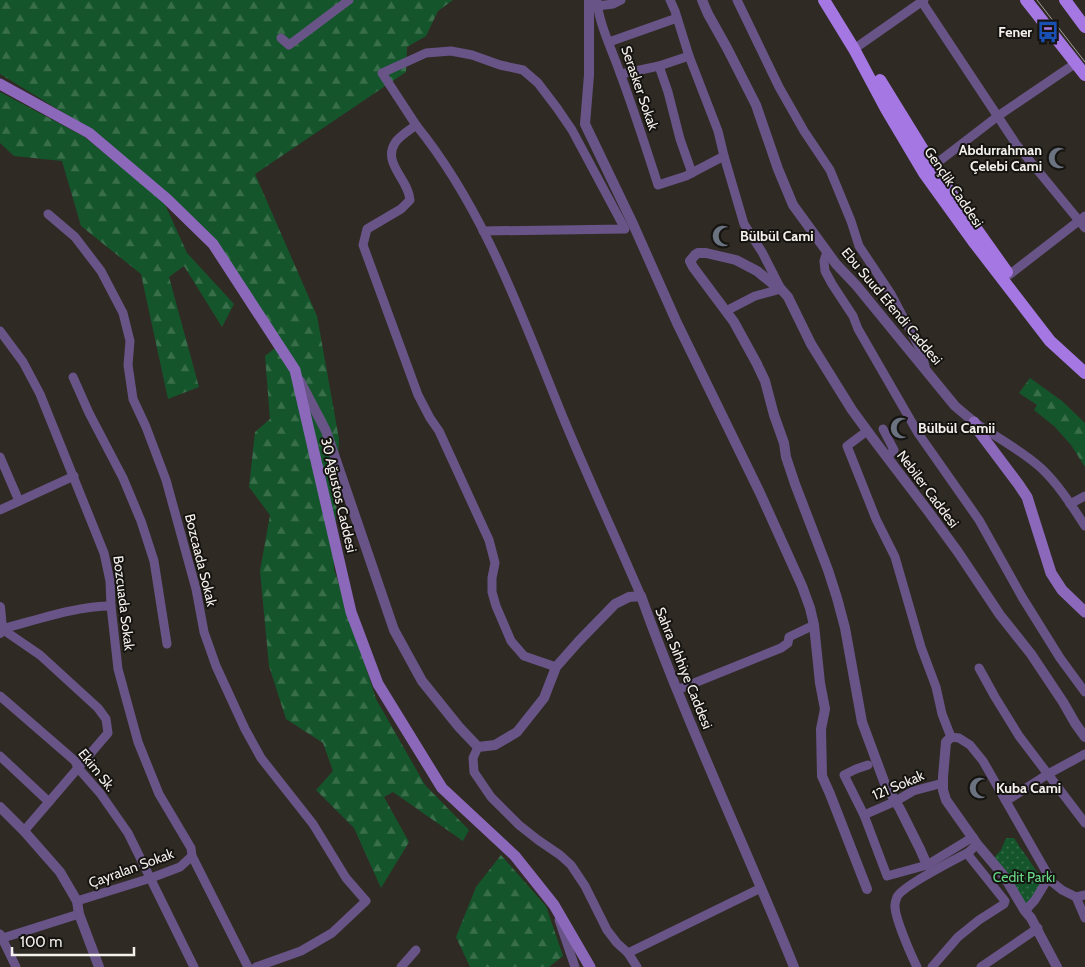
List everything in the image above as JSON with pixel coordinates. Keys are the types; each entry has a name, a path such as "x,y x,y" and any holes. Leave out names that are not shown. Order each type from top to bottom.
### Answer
{"main road":[{"name":"Gençlik Caddesi","path":"824,0 857,47 933,166 1009,275 1050,331 1085,366"},
{"name":"Gençlik Caddesi","path":"832,0 857,47 886,109 924,173 973,241 1050,341 1085,372"},
{"path":"1026,0 1085,75"},
{"path":"1065,0 1085,27"},
{"name":"30 Ağustos Caddesi","path":"0,84 89,133 167,199 213,244 295,370 350,612 378,684 442,788 515,856 554,906 590,967"},
{"name":"Ebu Suud Efendi Caddesi","path":"974,422 1027,498 1051,573 1062,590 1085,612"}],"street":[{"path":"280,38 289,45 349,0"},
{"path":"621,0 613,4 594,2 585,124 633,224 681,332 792,562 810,608 825,709 821,729 822,776 867,889"},
{"path":"670,0 718,131 744,224 762,252 781,289 755,296 726,311 765,381 784,444 786,457 837,598 845,628 862,722 886,784 927,865"},
{"name":"Ebu Suud Efendi Caddesi","path":"702,0 756,106 793,206 836,264 856,285 955,406 974,422"},
{"path":"738,0 779,87 804,131 830,170 859,246 891,294 921,351 926,370"},
{"path":"857,47 923,1 1016,144 1083,222 1009,275"},
{"name":"Serasker Sokak","path":"594,2 621,74 658,185 692,173"},
{"path":"609,42 677,18"},
{"path":"483,231 625,229 572,130 538,83 523,70 451,51 426,53 382,73 416,125 433,146 483,231 510,286 566,424 641,596"},
{"path":"621,74 659,66 689,56"},
{"path":"933,166 998,116 1076,63"},
{"path":"659,66 692,173 724,156"},
{"path":"416,125 395,142 391,153 391,160 410,194 410,200 401,209 366,230 363,245 418,395 439,431 489,540 495,563 492,592 511,641 524,656 556,667"},
{"name":"Bozcaada Sokak","path":"48,214 75,237 101,271 124,313 130,342 128,365 133,399 166,480 194,580 204,632 216,666 245,729 262,758 313,824 346,878 366,902 332,933 301,951 256,967"},
{"path":"827,252 824,261 825,271 853,316 858,329 918,432 979,520 1022,598 1060,658 1085,692"},
{"name":"Nebiler Caddesi","path":"726,311 693,267 690,260 694,255 706,253 736,260 757,271 781,289 788,298 811,344 837,387 867,431 943,532 1000,615 1031,654 1085,737"},
{"name":"Bozcuada Sokak","path":"0,331 19,356 40,394 104,553 110,581 118,669 138,742 159,794 191,848 192,856 248,967"},
{"path":"295,370 326,431 394,630 422,681 459,727 478,747 473,758 474,772 491,797 519,825 571,865 585,886 607,930 628,953 637,967"},
{"path":"73,377 89,413 123,478 141,522 154,561 167,644"},
{"path":"974,422 1000,438 1041,468 1060,488 1085,526"},
{"path":"883,429 894,450 887,457"},
{"path":"867,431 847,446 876,518 896,557 921,647 936,687 942,714 951,738"},
{"path":"0,457 19,502"},
{"path":"0,510 74,476"},
{"path":"1070,504 1085,496"},
{"name":"Sahra Sıhhiye Caddesi","path":"478,747 495,745 517,732 544,698 556,667 579,641 615,604 629,597 641,596 705,759 762,888 794,967"},
{"path":"1,631 78,609 111,606"},
{"path":"0,607 1,631"},
{"path":"677,690 781,648 788,643 790,637 814,625"},
{"path":"1,631 40,655 98,708 106,719 108,734 24,831"},
{"path":"979,668 1019,736 1085,823"},
{"name":"Ekim Sk.","path":"0,696 75,761 78,768 100,793 128,833 194,967"},
{"path":"1057,967 1032,918 1025,911 1004,876 975,841 946,800 943,783 946,742 951,738 960,738 970,745 983,761 1052,882 1062,890 1081,896 1085,918"},
{"path":"1006,802 1048,774 1085,754"},
{"path":"0,756 49,802"},
{"path":"868,765 844,775 864,815 887,876 927,865 975,841"},
{"name":"121 Sokak","path":"864,815 896,802 913,792 943,783"},
{"path":"2,811 24,831 60,872 77,902 79,914 100,967"},
{"path":"917,967 899,923 895,907 897,896 945,864 969,852 975,841"},
{"path":"932,967 958,937 979,920 1004,904 1005,900 969,856 969,852"},
{"name":"Çayralan Sokak","path":"77,902 180,868 192,856"},
{"path":"1025,911 1035,900 1049,877"},
{"path":"628,953 762,888"},
{"path":"554,906 575,967"},
{"path":"16,967 1,937 79,914"},
{"path":"980,967 1038,928"},
{"path":"401,967 416,950"}],"green space":[{"path":"0,0 453,0 438,11 426,36 407,47 406,72 255,174 317,316 339,439 334,569 376,699 425,785 469,830 463,841 393,792 384,797 409,842 381,888 354,828 316,790 333,771 323,743 286,719 269,666 260,571 270,515 249,487 255,432 270,419 265,356 280,344 214,239 87,127 0,74"},
{"path":"0,92 83,136 163,200 187,253 234,304 222,327 184,266 169,277 199,387 168,399 141,274 81,226 62,161 14,156 0,143"},
{"path":"1030,378 1062,401 1085,423 1085,467 1071,445 1055,427 1034,410 1037,405 1019,393"},
{"name":"Cedit Parkı","path":"1006,838 1014,838 1044,883 1027,906 994,858 1001,850"},
{"path":"501,855 546,906 563,956 549,967 470,967 456,937 476,887"}],"tram line":[{"path":"1037,0 1085,62"}],"place":[{"name":"Fener","path":"1048,32"},
{"name":"Abdurrahman Çelebi Cami","path":"1059,158"},
{"name":"Bülbül Cami","path":"723,236"},
{"name":"Bülbül Camii","path":"901,428"},
{"name":"Kuba Cami","path":"980,788"}]}
